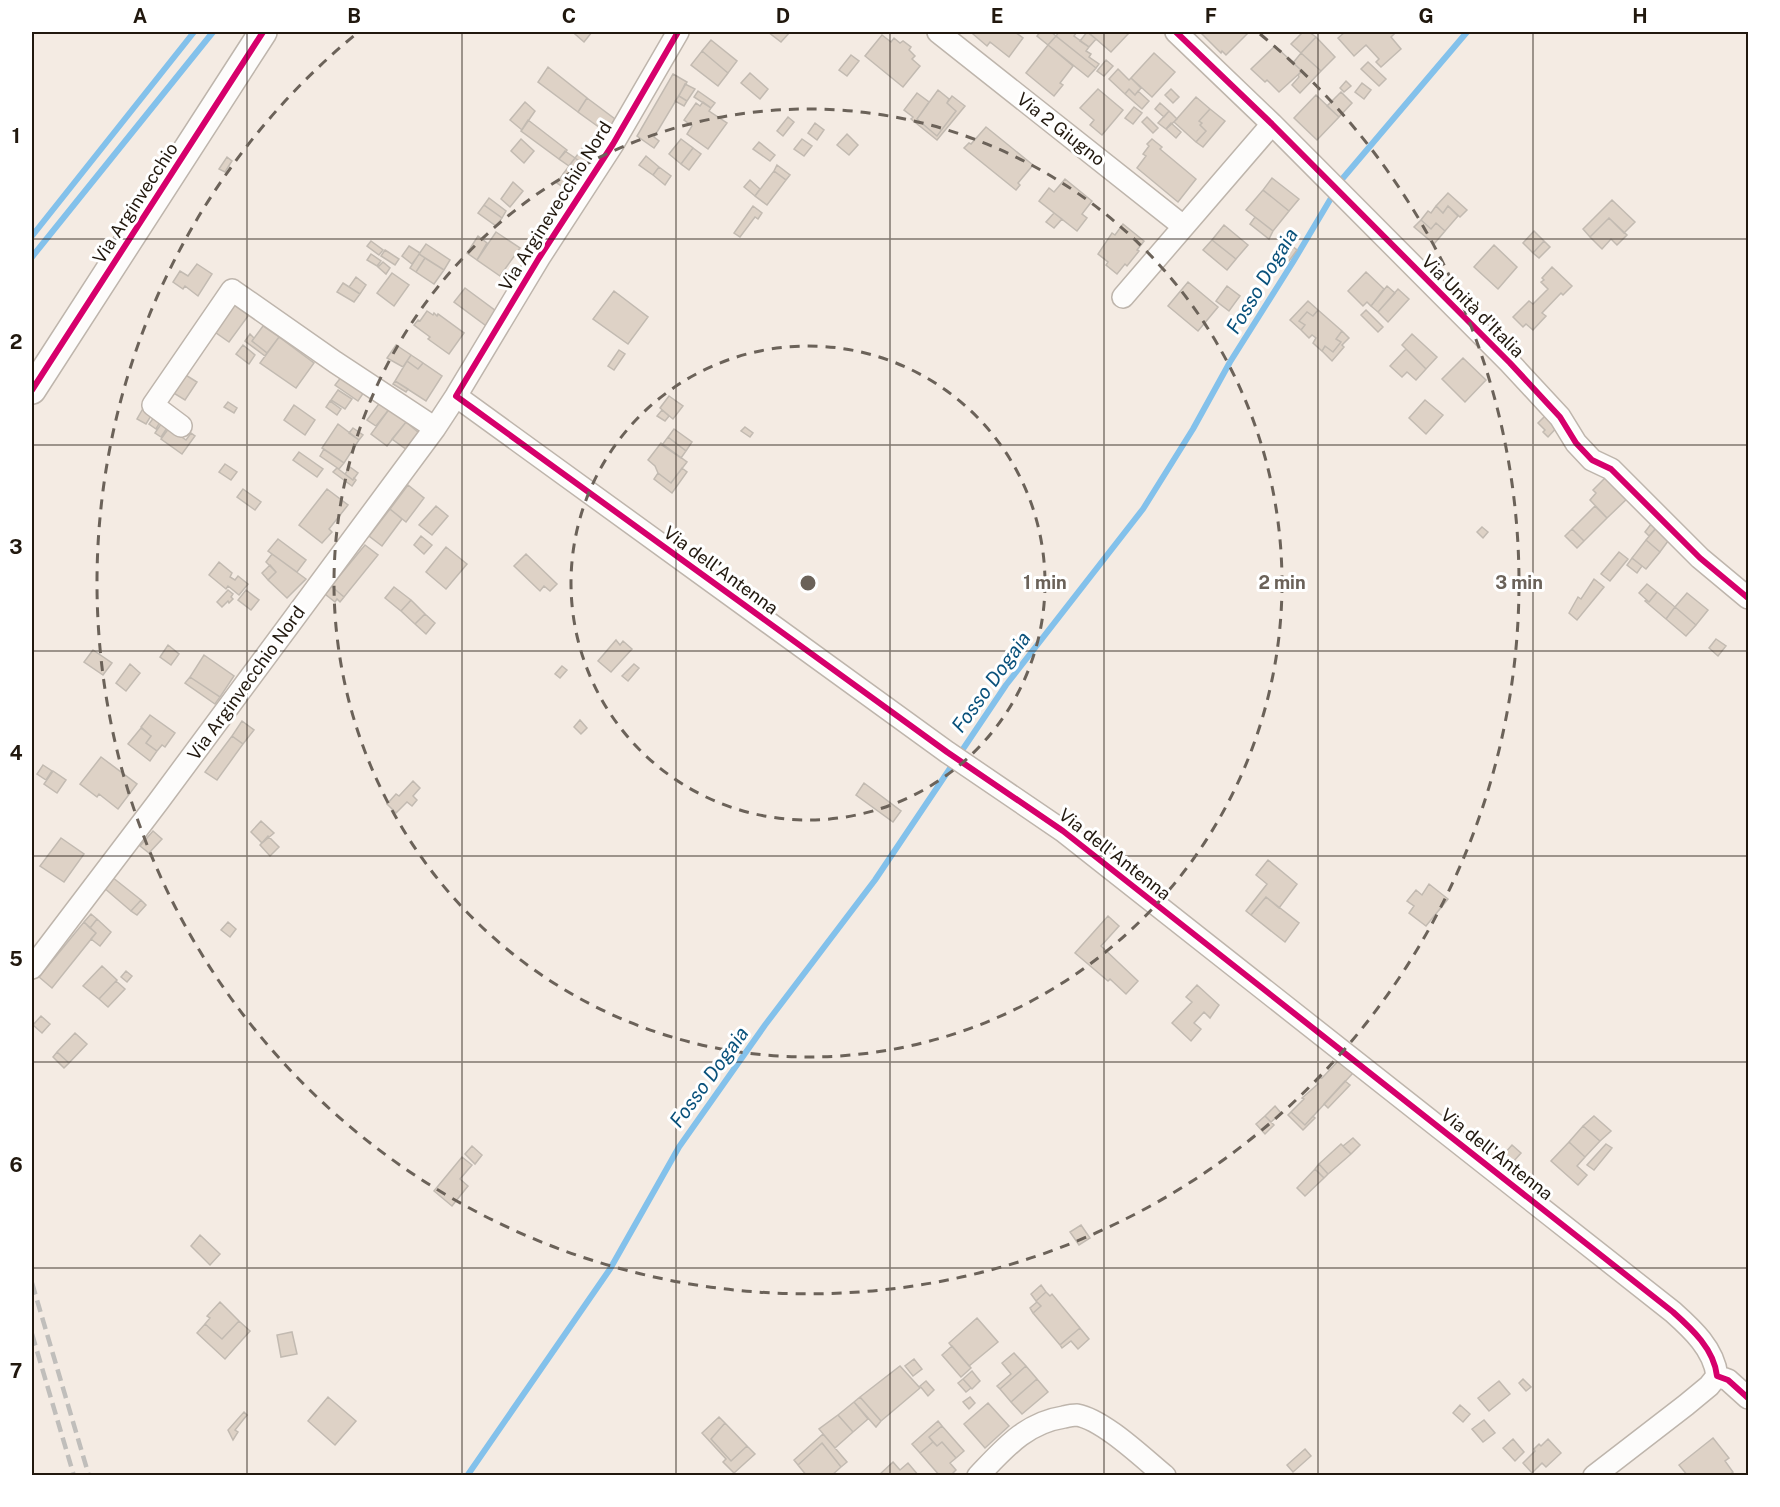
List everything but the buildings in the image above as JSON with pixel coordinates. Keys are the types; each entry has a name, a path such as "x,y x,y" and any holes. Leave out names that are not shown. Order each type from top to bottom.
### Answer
{"main road":[{"name":"Via Arginvecchio","path":"32,390 263,32"}],"street":[{"name":"Via Arginevecchio Nord","path":"456,396 539,258 613,144 678,32"},
{"name":"Via 2 Giugno","path":"938,32 1183,226"},
{"name":"Via Unità d'Italia","path":"1176,32 1272,124 1510,363 1560,417 1576,443 1592,460 1611,469 1700,558 1749,598"},
{"path":"1123,297 1272,124"},
{"path":"181,426 153,405 232,290 334,362 435,428"},
{"name":"Via Arginvecchio Nord","path":"32,968 158,802 435,428 456,396"},
{"name":"Via dell'Antenna","path":"456,396 947,752 1063,831 1673,1312 1697,1335 1716,1365 1717,1377"},
{"path":"1594,1476 1686,1405 1717,1377 1728,1380 1749,1398"},
{"path":"978,1476 1015,1439 1035,1424 1077,1415 1098,1424 1165,1476"}],"waterway":[{"path":"32,236 194,32"},
{"path":"32,257 213,32"},
{"name":"Fosso Dogaia","path":"467,1476 610,1269 679,1147 765,1025 875,880 1006,685 1143,509 1343,178 1467,32"}],"railway":[{"path":"32,1283 89,1476"},
{"path":"32,1334 74,1476"}],"cycle path":[{"path":"32,390 263,32"},
{"path":"678,32 613,144 539,258 456,396 947,752 1063,831 1673,1312 1707,1348 1717,1376 1728,1380 1748,1398"},
{"path":"1176,32 1272,124 1510,363 1560,417 1576,443 1592,460 1611,469 1700,558 1748,598"}]}
